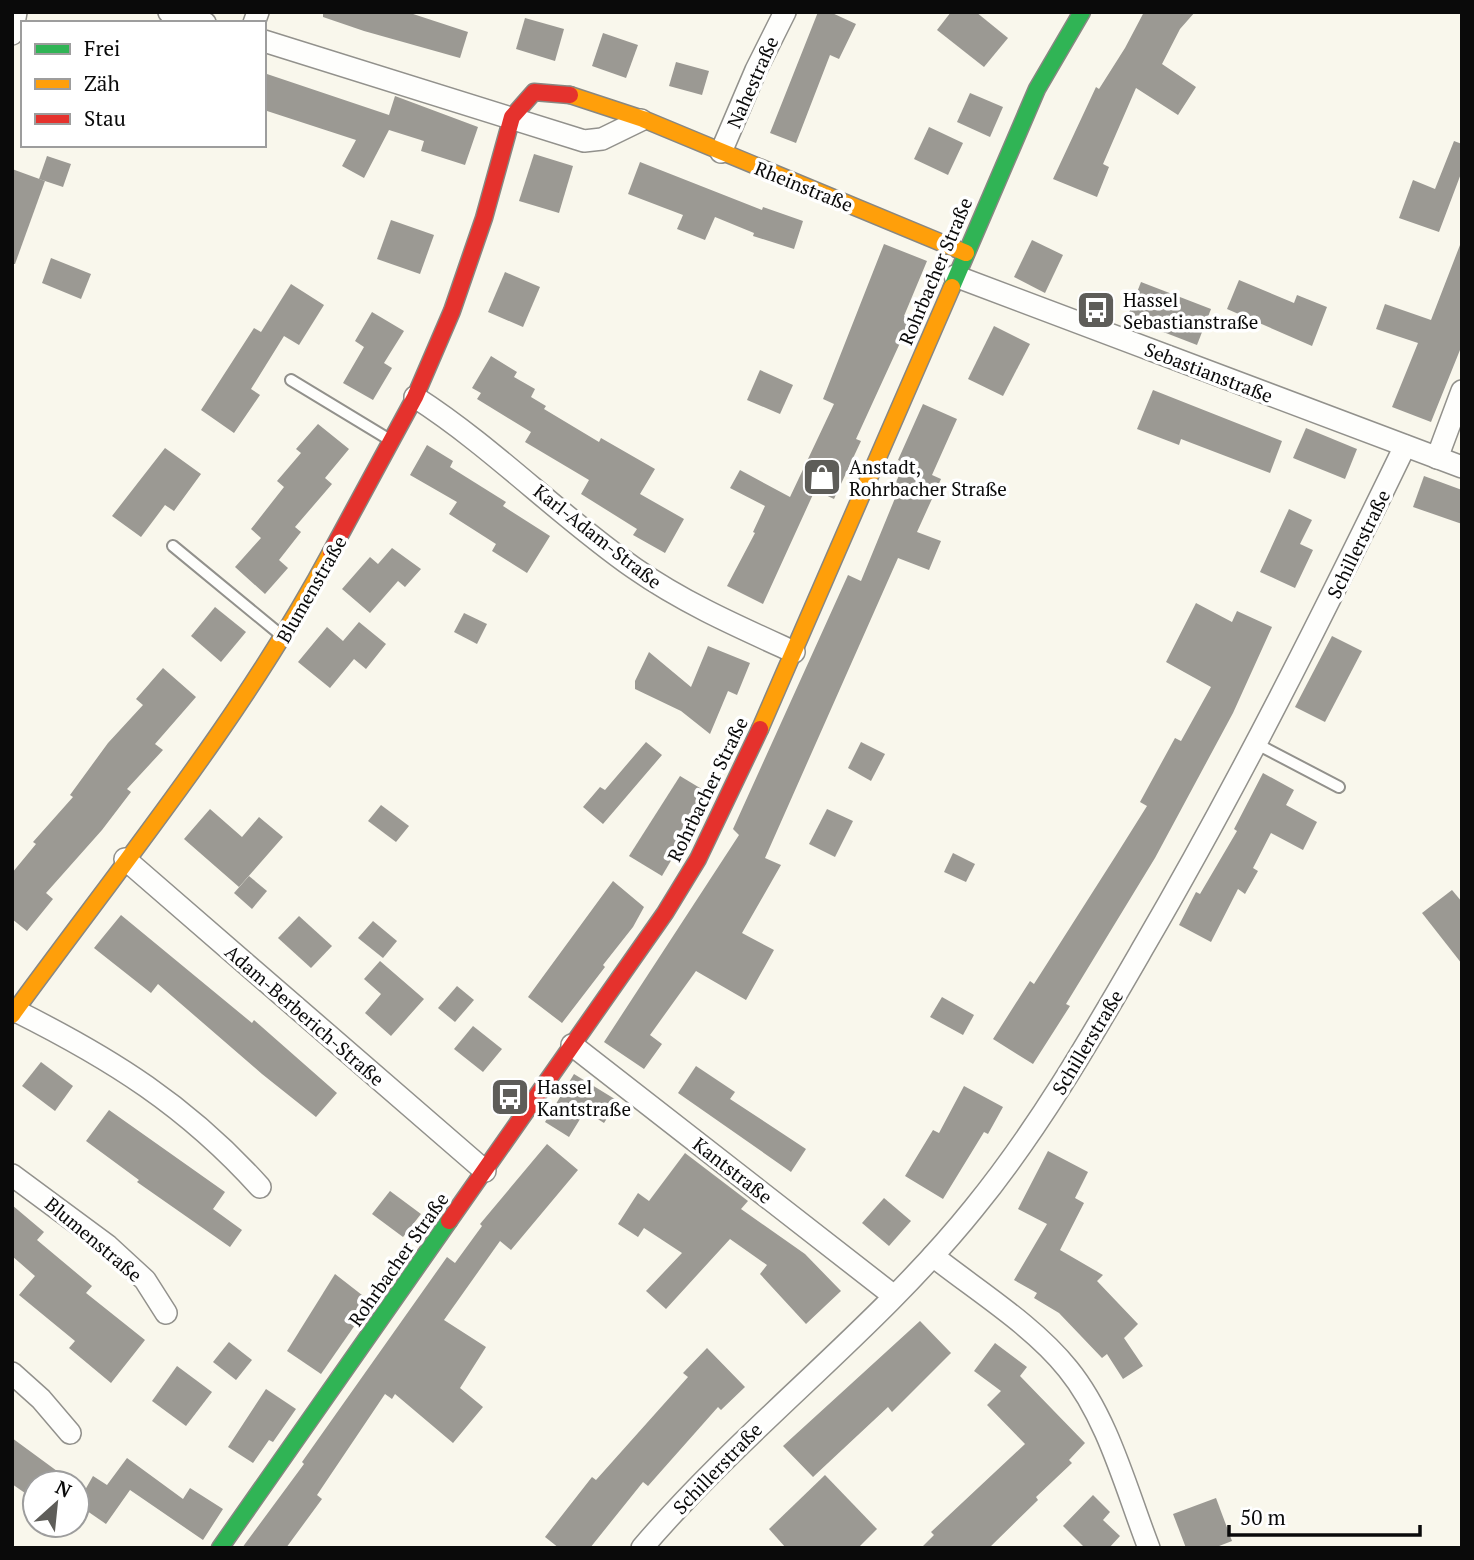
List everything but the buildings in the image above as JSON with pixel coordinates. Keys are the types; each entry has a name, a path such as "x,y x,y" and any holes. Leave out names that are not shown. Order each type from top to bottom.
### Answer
{"street":[{"path":"12,34 16,12"},
{"path":"169,12 198,21"},
{"name":"Nahestraße","path":"721,152 756,70 785,12"},
{"name":"Rohrbacher Straße","path":"220,1548 664,913 698,859 738,781 1037,89 1082,12"},
{"path":"266,42 584,141 602,139 642,120"},
{"name":"Rheinstraße","path":"512,117 534,92 553,91 642,120 966,253"},
{"name":"Blumenstraße","path":"260,1186 231,1155 178,1109 112,1061 14,1013 246,694 284,637 415,397 453,311 484,218 512,117"},
{"name":"Sebastianstraße","path":"956,276 1462,467"},
{"path":"1437,458 1462,391"},
{"name":"Karl-Adam-Straße","path":"415,397 491,452 632,567 709,613 794,652"},
{"name":"Schillerstraße","path":"642,1548 723,1458 933,1256 1024,1143 1061,1086 1171,900 1257,744 1405,446"},
{"name":"Adam-Berberich-Straße","path":"125,859 485,1171"},
{"name":"Kantstraße","path":"572,1045 894,1296"},
{"name":"Blumenstraße","path":"12,1175 108,1246 145,1280 166,1313"},
{"path":"933,1256 1044,1344 1068,1368 1087,1397 1102,1430 1149,1548"},
{"path":"12,1373 41,1399 70,1433"}],"lane":[{"path":"291,380 392,441"},
{"path":"173,546 284,637"},
{"path":"1257,744 1339,786"}],"traffic: fast":[{"path":"952,287 1037,89 1082,12"},
{"path":"220,1548 449,1221"}],"traffic: slow":[{"path":"570,95 643,119 966,253"},
{"path":"760,729 952,287"},
{"path":"12,1015 180,789 260,673 331,552"}],"traffic: jam":[{"path":"331,552 415,397 452,311 484,218 512,117 534,92 570,95"},
{"path":"449,1221 665,913 698,859 760,729"}],"place":[{"name":"Hassel Sebastianstraße","path":"1096,310"},
{"name":"Anstadt, Rohrbacher Straße","path":"822,477"},
{"name":"Hassel Kantstraße","path":"510,1097"}]}
